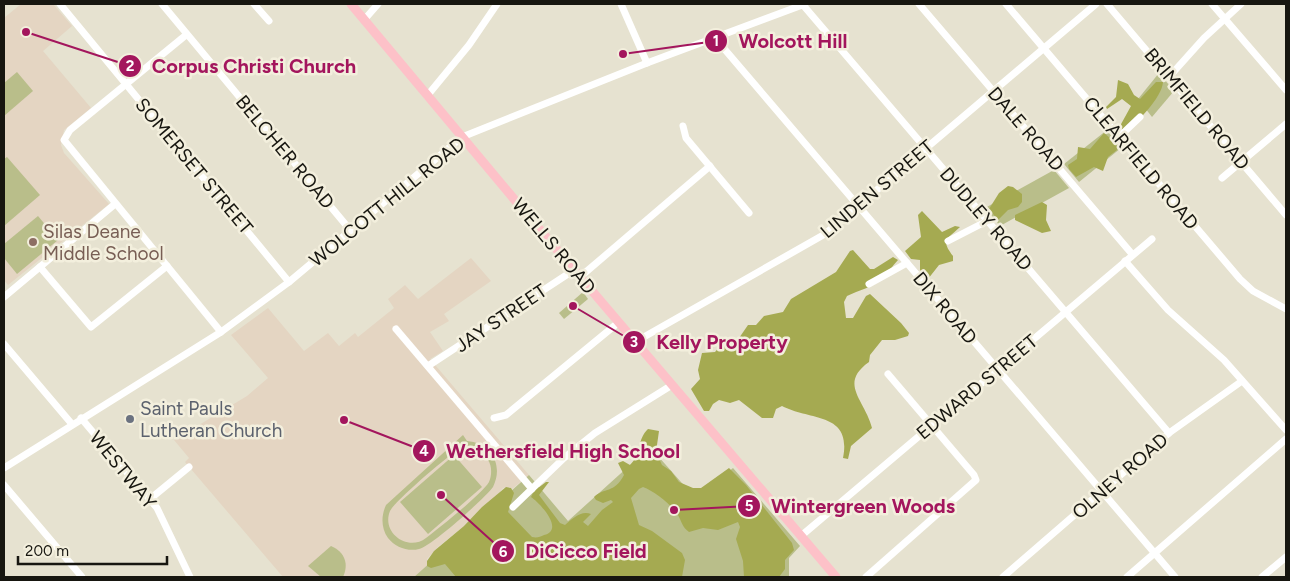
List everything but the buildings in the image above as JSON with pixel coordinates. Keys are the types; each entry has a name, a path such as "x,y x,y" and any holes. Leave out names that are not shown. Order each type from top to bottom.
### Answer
{"main road":[{"name":"WELLS ROAD","path":"351,4 672,386 836,577"}],"street":[{"name":"SOMERSET STREET","path":"60,4 290,282"},
{"name":"BELCHER ROAD","path":"162,4 351,231"},
{"path":"254,4 269,21"},
{"path":"364,20 378,4"},
{"path":"427,96 470,45 497,4"},
{"path":"621,4 647,63"},
{"name":"WOLCOTT HILL ROAD","path":"4,468 71,423 221,332 290,282 462,137 647,63 804,4"},
{"name":"DUDLEY ROAD","path":"804,4 1169,433"},
{"name":"DALE ROAD","path":"919,4 1132,254"},
{"name":"CLEARFIELD ROAD","path":"1006,4 1244,284 1258,295 1286,309"},
{"name":"LINDEN STREET","path":"635,342 819,239 1096,4"},
{"name":"BRIMFIELD ROAD","path":"1107,4 1286,215"},
{"path":"1212,4 1286,90"},
{"path":"1169,77 1196,46 1241,4"},
{"path":"186,35 64,138 67,147 221,332"},
{"name":"DIX ROAD","path":"715,38 1175,577"},
{"path":"1119,137 1140,117"},
{"path":"1222,178 1286,124"},
{"path":"683,126 686,138 749,212"},
{"name":"JAY STREET","path":"428,366 577,273 710,166"},
{"path":"4,297 115,204"},
{"path":"948,241 987,221"},
{"name":"EDWARD STREET","path":"801,536 1152,239"},
{"path":"1126,261 1168,310 1218,353 1286,430"},
{"path":"869,284 907,263"},
{"path":"40,266 91,327 167,266"},
{"path":"494,418 506,415 619,322"},
{"path":"396,328 532,489"},
{"path":"4,344 71,423"},
{"path":"866,577 973,485 976,480 974,475 888,374"},
{"name":"OLNEY ROAD","path":"1003,577 1169,433 1242,381"},
{"path":"513,507 564,458 595,433 672,386"},
{"name":"WESTWAY","path":"81,418 150,499 190,577"},
{"path":"1127,577 1286,439"},
{"path":"150,499 189,466"},
{"path":"4,485 82,577"},
{"path":"1262,577 1286,557"}],"shaded area":[{"path":"21,4 53,4 72,26 43,51 91,108 64,130 61,145 64,153 109,204 8,285 4,280 4,18"},
{"path":"471,258 491,281 444,314 449,321 430,332 443,351 430,359 529,475 512,489 509,487 503,488 495,498 482,507 464,526 438,547 427,559 427,566 414,577 283,577 185,462 189,458 174,440 247,396 268,378 231,335 268,308 304,351 328,333 339,346 355,333 358,337 394,308 388,299 405,285 418,299"}],"green space":[{"path":"17,72 33,91 4,116 4,83"},
{"path":"1159,73 1174,91 1152,117 1138,99"},
{"path":"1118,80 1128,84 1134,95 1140,99 1156,82 1163,82 1162,88 1153,103 1142,117 1125,133 1120,126 1131,106 1122,99 1107,109 1106,107 1116,97"},
{"path":"1107,130 1121,148 1079,182 1064,164"},
{"path":"1104,133 1116,143 1117,150 1108,157 1103,171 1094,167 1076,177 1068,165 1077,159 1078,147 1090,149"},
{"path":"7,157 40,195 4,226 4,159"},
{"path":"1054,170 1069,188 1000,226 985,208"},
{"path":"1008,186 1013,187 1022,194 1022,202 1018,207 1008,210 998,220 989,209 999,193"},
{"path":"1042,202 1047,205 1046,220 1051,231 1042,233 1015,220 1015,215"},
{"path":"922,211 942,232 955,226 960,227 951,235 946,243 953,256 953,261 939,265 928,279 920,270 920,260 911,259 905,251 921,237 918,215"},
{"path":"38,216 58,240 17,274 4,258 4,244"},
{"path":"853,250 870,269 874,269 893,257 898,260 879,281 870,287 847,296 844,302 846,318 853,318 866,296 870,294 909,333 908,336 895,340 882,340 870,355 869,362 860,370 855,378 856,393 872,428 851,446 848,459 843,458 844,443 841,433 835,425 827,420 793,411 782,406 776,409 773,418 762,418 739,400 730,403 719,400 713,404 709,411 704,411 691,389 700,379 698,370 702,353 715,352 722,344 737,341 748,325 756,325 764,316 783,312 791,299 836,272 850,251"},
{"path":"583,292 588,299 564,319 559,313"},
{"path":"648,429 659,431 656,452 662,465 671,471 679,482 693,488 701,488 729,468 746,485 792,543 794,550 785,560 785,569 779,577 744,577 743,561 736,539 740,527 738,522 718,530 703,528 689,532 683,526 672,507 643,487 631,498 639,525 652,531 682,553 685,560 682,577 456,577 445,564 431,568 427,566 427,561 434,551 506,487 511,488 514,493 508,512 532,537 543,536 550,532 552,528 549,516 545,510 531,497 534,491 546,482 549,482 539,495 560,523 565,525 577,516 587,513 591,514 583,522 588,526 602,510 613,502 611,500 603,503 594,497 613,488 620,481 624,475 618,463 623,461 630,465 636,457 642,437"},
{"path":"463,435 467,441 483,446 489,451 496,463 496,479 488,493 435,540 419,549 410,550 402,548 388,538 383,522 383,513 386,505","holes":["460,449 472,449 482,453 490,465 491,476 485,487 460,511 426,538 412,543 398,538 389,526 388,519 390,511 394,506 449,456"]},
{"path":"650,447 696,499 733,468 800,546 789,558 789,577 414,577 529,475 568,521"},
{"path":"454,455 482,487 428,534 400,502"},
{"path":"331,546 343,555 346,568 343,577 321,577 308,566"}],"place":[{"name":"Corpus Christi Church","path":"26,32"},
{"name":"Wolcott Hill","path":"623,54"},
{"name":"Silas Deane Middle School","path":"33,242"},
{"name":"Kelly Property","path":"573,306"},
{"name":"Saint Pauls Lutheran Church","path":"130,419"},
{"name":"Wethersfield High School","path":"344,420"},
{"name":"DiCicco Field","path":"441,495"},
{"name":"Wintergreen Woods","path":"674,510"}]}
